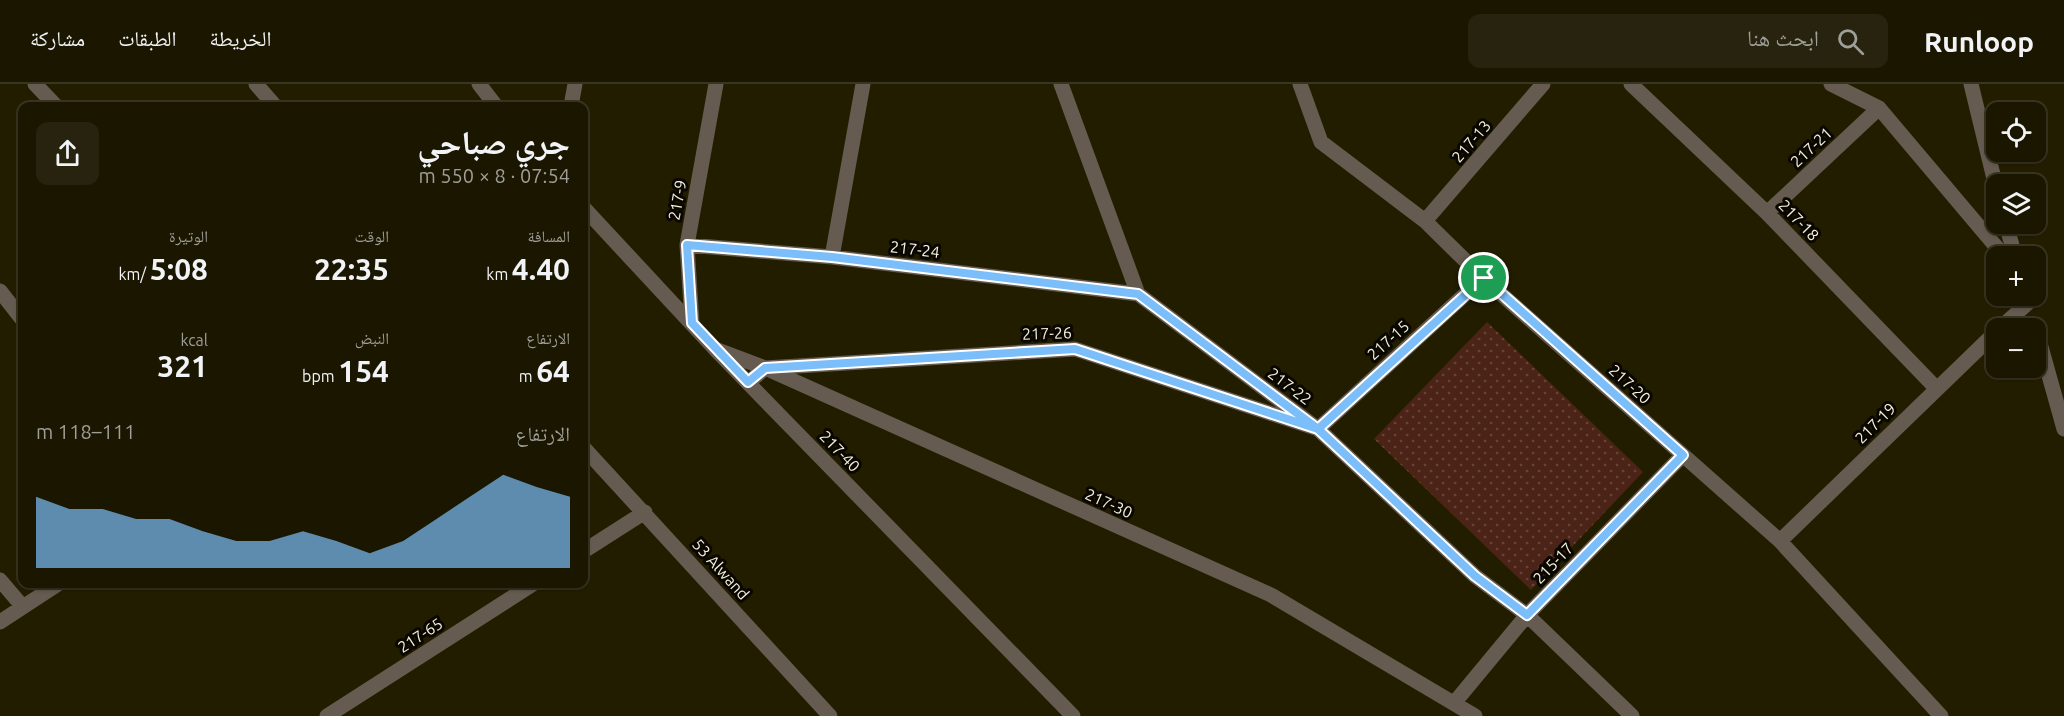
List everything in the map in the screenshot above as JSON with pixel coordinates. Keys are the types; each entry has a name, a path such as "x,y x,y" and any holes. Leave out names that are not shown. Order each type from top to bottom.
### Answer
{"street":[{"path":"35,84 52,102"},
{"path":"256,84 272,102"},
{"path":"478,84 493,102"},
{"path":"572,102 575,84"},
{"name":"217-9","path":"692,323 687,245 716,84"},
{"path":"832,257 862,84"},
{"path":"1061,84 1138,294"},
{"name":"217-20","path":"1300,84 1321,142 1425,221 1484,278 1780,541 1941,716"},
{"name":"217-13","path":"1425,221 1543,84"},
{"name":"217-18","path":"1631,84 1767,213 1936,388"},
{"path":"1832,84 1879,108 1996,246"},
{"path":"1971,84 1993,174"},
{"name":"217-21","path":"1767,213 1879,108"},
{"name":"217-40","path":"588,212 715,349 1073,716"},
{"name":"217-24","path":"687,245 832,257 1138,294"},
{"name":"217-15","path":"1318,429 1484,278"},
{"path":"0,291 18,314"},
{"name":"217-22","path":"1138,294 1318,429 1475,576 1527,615 1632,716"},
{"path":"2009,318 2020,306"},
{"name":"217-19","path":"1780,541 1986,341"},
{"name":"217-30","path":"715,349 765,368 1271,595 1455,702 1472,715"},
{"name":"217-26","path":"765,368 1075,349 1318,429"},
{"path":"2046,367 2064,429"},
{"path":"748,382 765,368"},
{"name":"53 Alwand","path":"588,452 830,716"},
{"name":"215-17","path":"1455,702 1527,615 1683,455"},
{"path":"588,548 645,512"},
{"path":"0,580 23,607"},
{"path":"0,622 51,588"},
{"name":"217-65","path":"327,716 527,588"}],"shaded area":[{"path":"1487,322 1643,472 1531,590 1374,439"}],"route":[{"path":"1484,278 1318,429 1138,294 832,257 687,245 692,323 748,382 765,368 1075,349 1318,429 1475,576 1527,615 1683,455 1484,278"}]}
